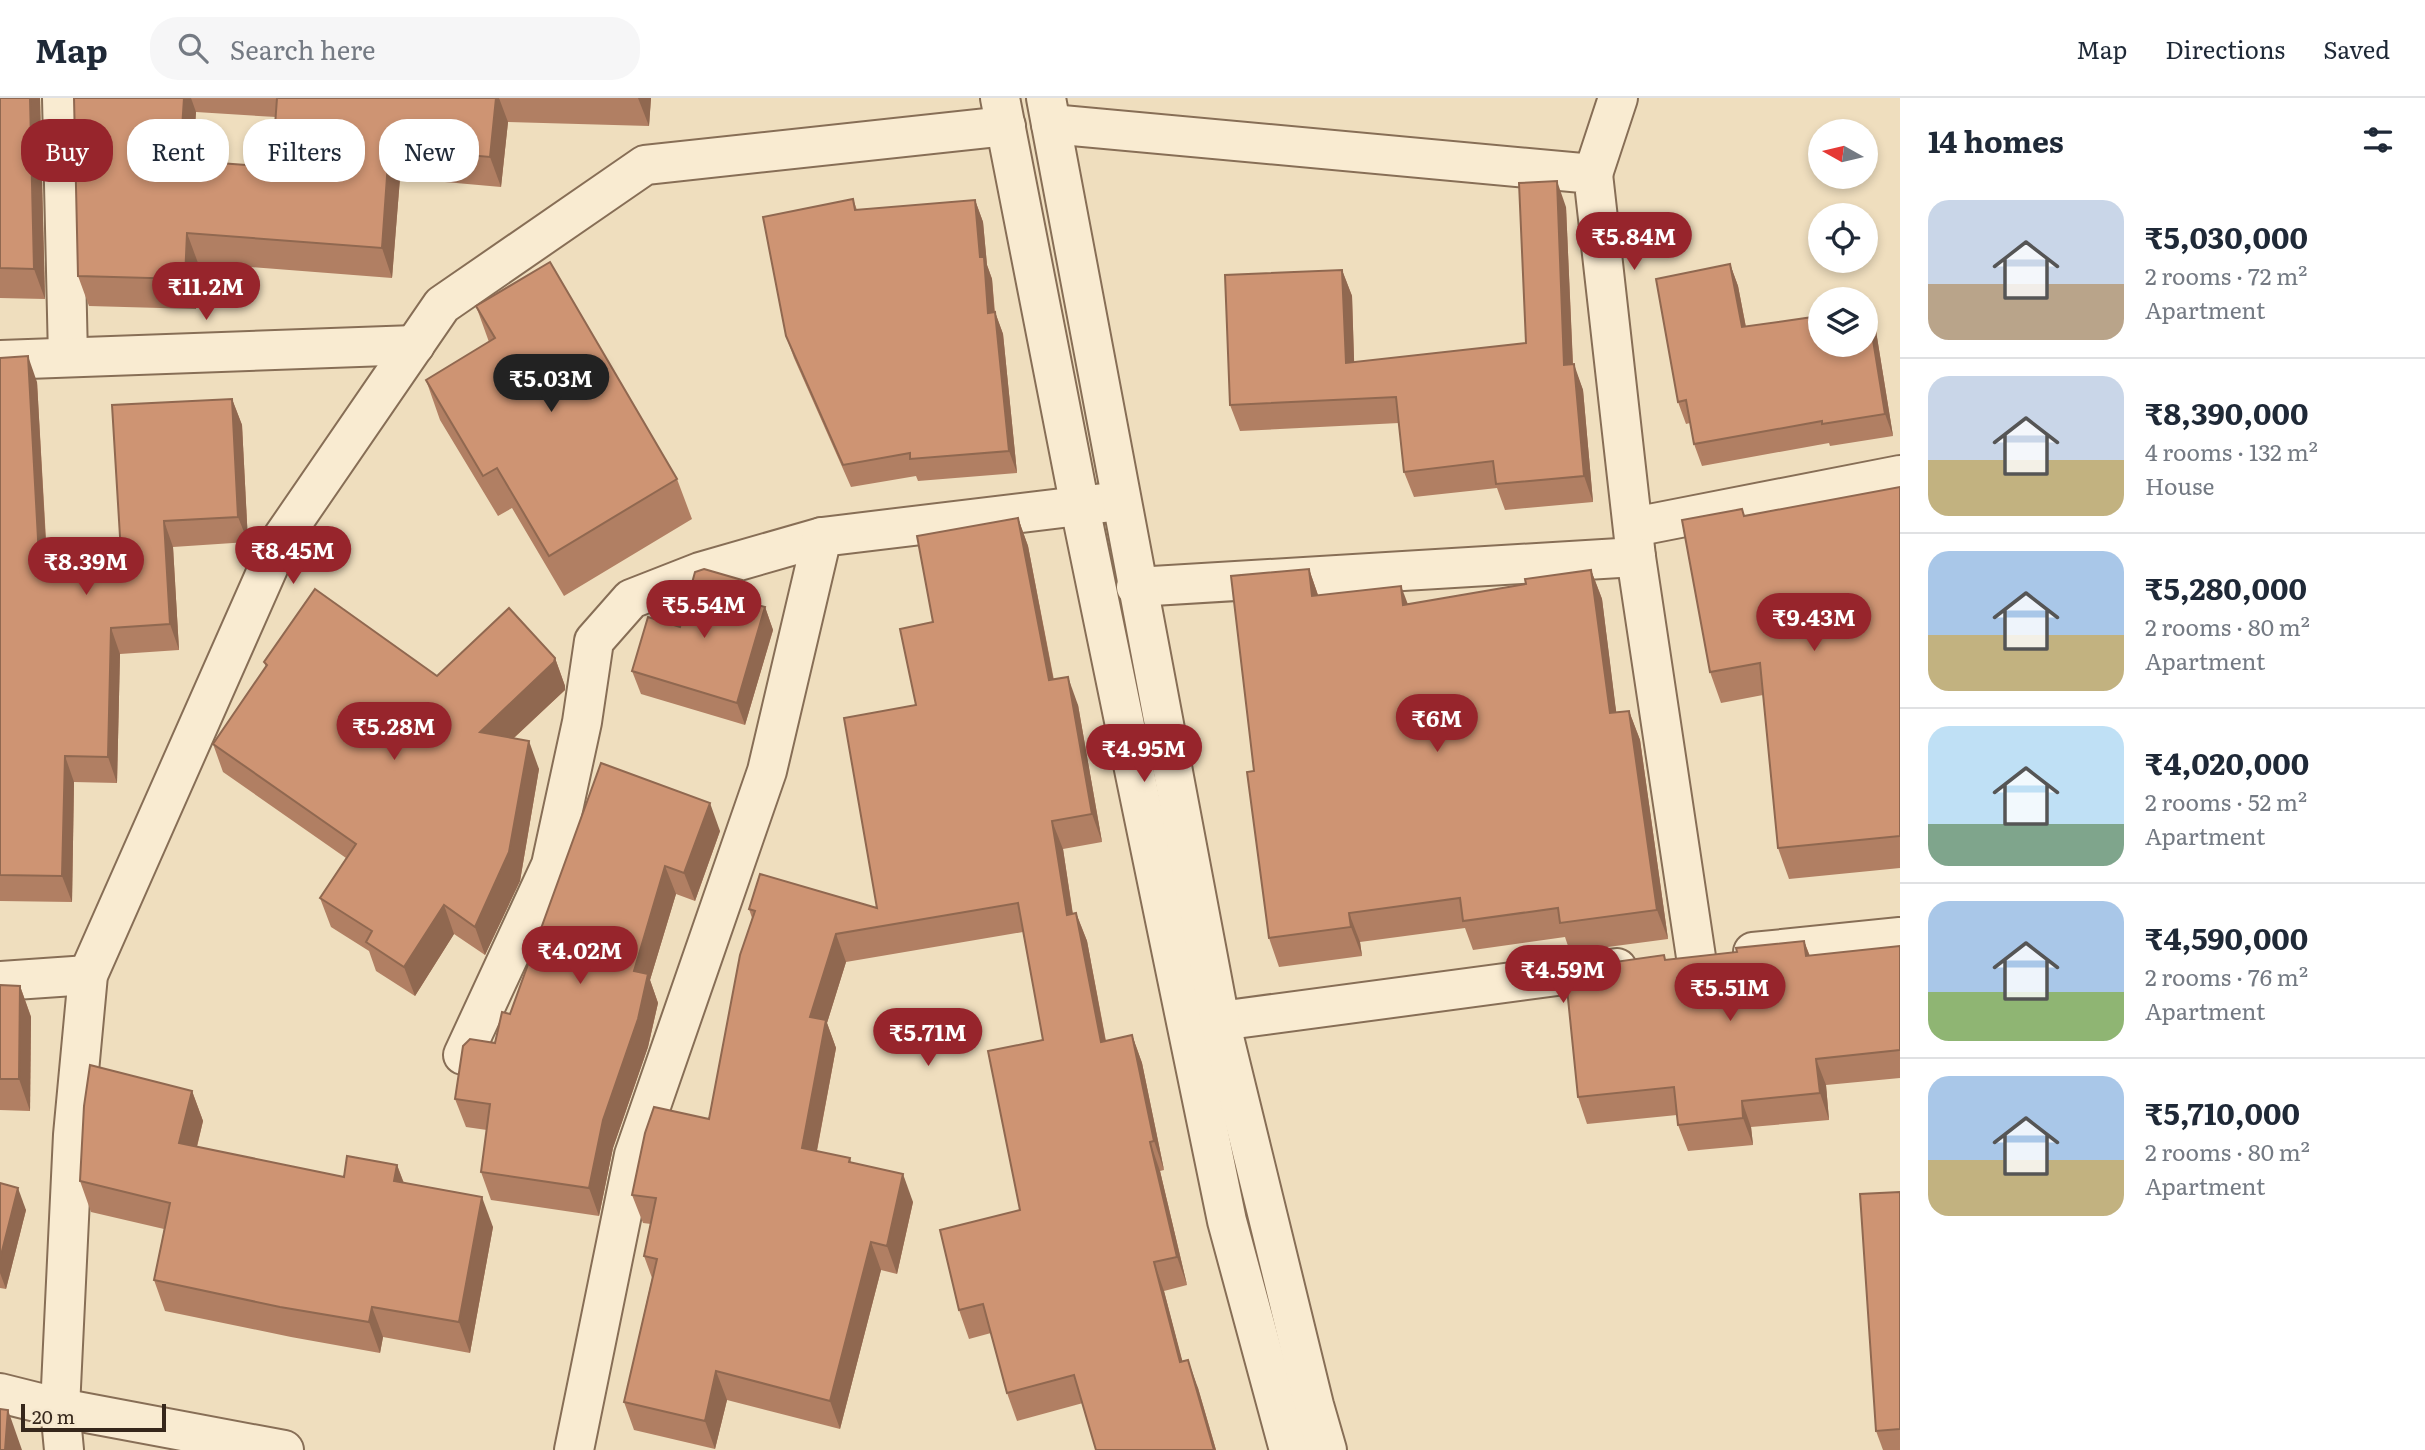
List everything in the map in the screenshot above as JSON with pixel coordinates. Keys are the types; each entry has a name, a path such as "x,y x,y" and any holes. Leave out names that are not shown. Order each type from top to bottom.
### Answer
{"street":[{"path":"62,98 68,357"},
{"path":"1618,98 1593,174 1635,542 1696,957"},
{"path":"1327,1450 1220,1021 1048,111 1593,174"},
{"path":"64,1450 60,1408 73,1135 88,975 280,541 442,305 645,165 1003,112 1080,507 1227,1221 1289,1450"},
{"path":"0,360 415,345"},
{"path":"1136,587 1635,542 1900,475"},
{"path":"463,1055 551,865 582,722 594,641 631,599 700,572 822,537 1120,500"},
{"path":"573,1450 634,1155 767,771 822,537"},
{"path":"1220,1021 1696,957 1900,937"},
{"path":"0,981 88,975"},
{"path":"0,1393 60,1408 284,1450"}],"building":[{"path":"0,98 30,98 30,119 21,119 21,182 32,182 34,269 0,268"},
{"path":"74,98 184,98 183,119 127,119 127,182 229,182 229,164 243,165 243,182 365,182 365,119 275,119 277,98 496,98 490,157 479,156 479,119 379,119 379,182 387,182 382,248 187,233 185,279 78,276 76,182 113,182 113,119 74,119"},
{"path":"1557,181 1564,365 1574,364 1584,476 1496,484 1493,461 1404,472 1396,397 1230,405 1225,275 1342,270 1346,363 1526,343 1519,183"},
{"path":"853,199 855,210 975,200 980,257 984,257 988,313 995,312 1009,451 910,459 910,453 843,465 786,336 763,217"},
{"path":"550,262 677,479 549,556 497,468 483,476 426,380 495,338 476,306"},
{"path":"1730,264 1742,327 1808,318 1808,357 1876,357 1885,414 1822,424 1822,421 1694,444 1686,400 1678,402 1656,279"},
{"path":"28,356 39,557 121,553 112,405 232,399 238,517 164,521 170,624 111,628 108,757 65,756 62,876 0,875 0,358"},
{"path":"1900,487 1900,836 1778,848 1760,663 1710,672 1682,520 1742,509 1744,516"},
{"path":"1018,518 1049,680 1068,677 1092,814 1052,821 1067,915 1076,913 1101,1042 1132,1035 1154,1141 1150,1142 1177,1257 1154,1262 1180,1362 1188,1360 1214,1450 1096,1450 1074,1375 1007,1393 983,1304 959,1310 940,1230 1020,1210 988,1051 1043,1040 1018,903 836,934 810,1017 826,1020 802,1148 850,1158 849,1162 903,1174 887,1246 871,1242 830,1401 716,1371 705,1421 624,1402 657,1259 644,1256 656,1198 632,1195 645,1133 654,1107 709,1119 740,955 755,911 749,909 760,874 877,908 844,718 916,705 900,629 933,622 917,536"},
{"path":"704,569 742,580 736,599 765,607 737,703 632,671 648,617 680,627 695,572"},
{"path":"1309,569 1312,596 1401,586 1403,605 1526,584 1525,579 1591,570 1610,713 1629,711 1657,910 1560,923 1558,908 1463,921 1460,898 1349,913 1351,927 1269,938 1247,772 1254,771 1231,576"},
{"path":"315,589 437,676 509,608 555,658 554,662 480,732 529,741 509,852 475,927 444,905 404,967 366,942 372,931 320,898 356,844 213,744 267,665 264,662"},
{"path":"601,763 710,803 684,873 665,866 634,971 648,974 638,1019 603,1120 589,1188 481,1172 490,1104 455,1099 463,1046 470,1039 495,1043 502,1012 510,1014"},
{"path":"1804,941 1806,956 1900,946 1900,1050 1816,1059 1820,1093 1742,1101 1743,1118 1678,1125 1674,1087 1578,1097 1565,969 1664,955 1665,960 1737,952 1736,948"},
{"path":"0,985 20,986 19,1079 0,1079"},
{"path":"90,1065 192,1091 179,1143 344,1177 347,1156 397,1165 394,1181 482,1197 459,1322 372,1307 369,1322 280,1307 154,1280 170,1203 80,1181 84,1106"},
{"path":"0,1183 18,1188 0,1259"},
{"path":"1900,1192 1900,1429 1876,1431 1860,1194"},
{"path":"0,1409 8,1410 5,1450 0,1450"}]}
